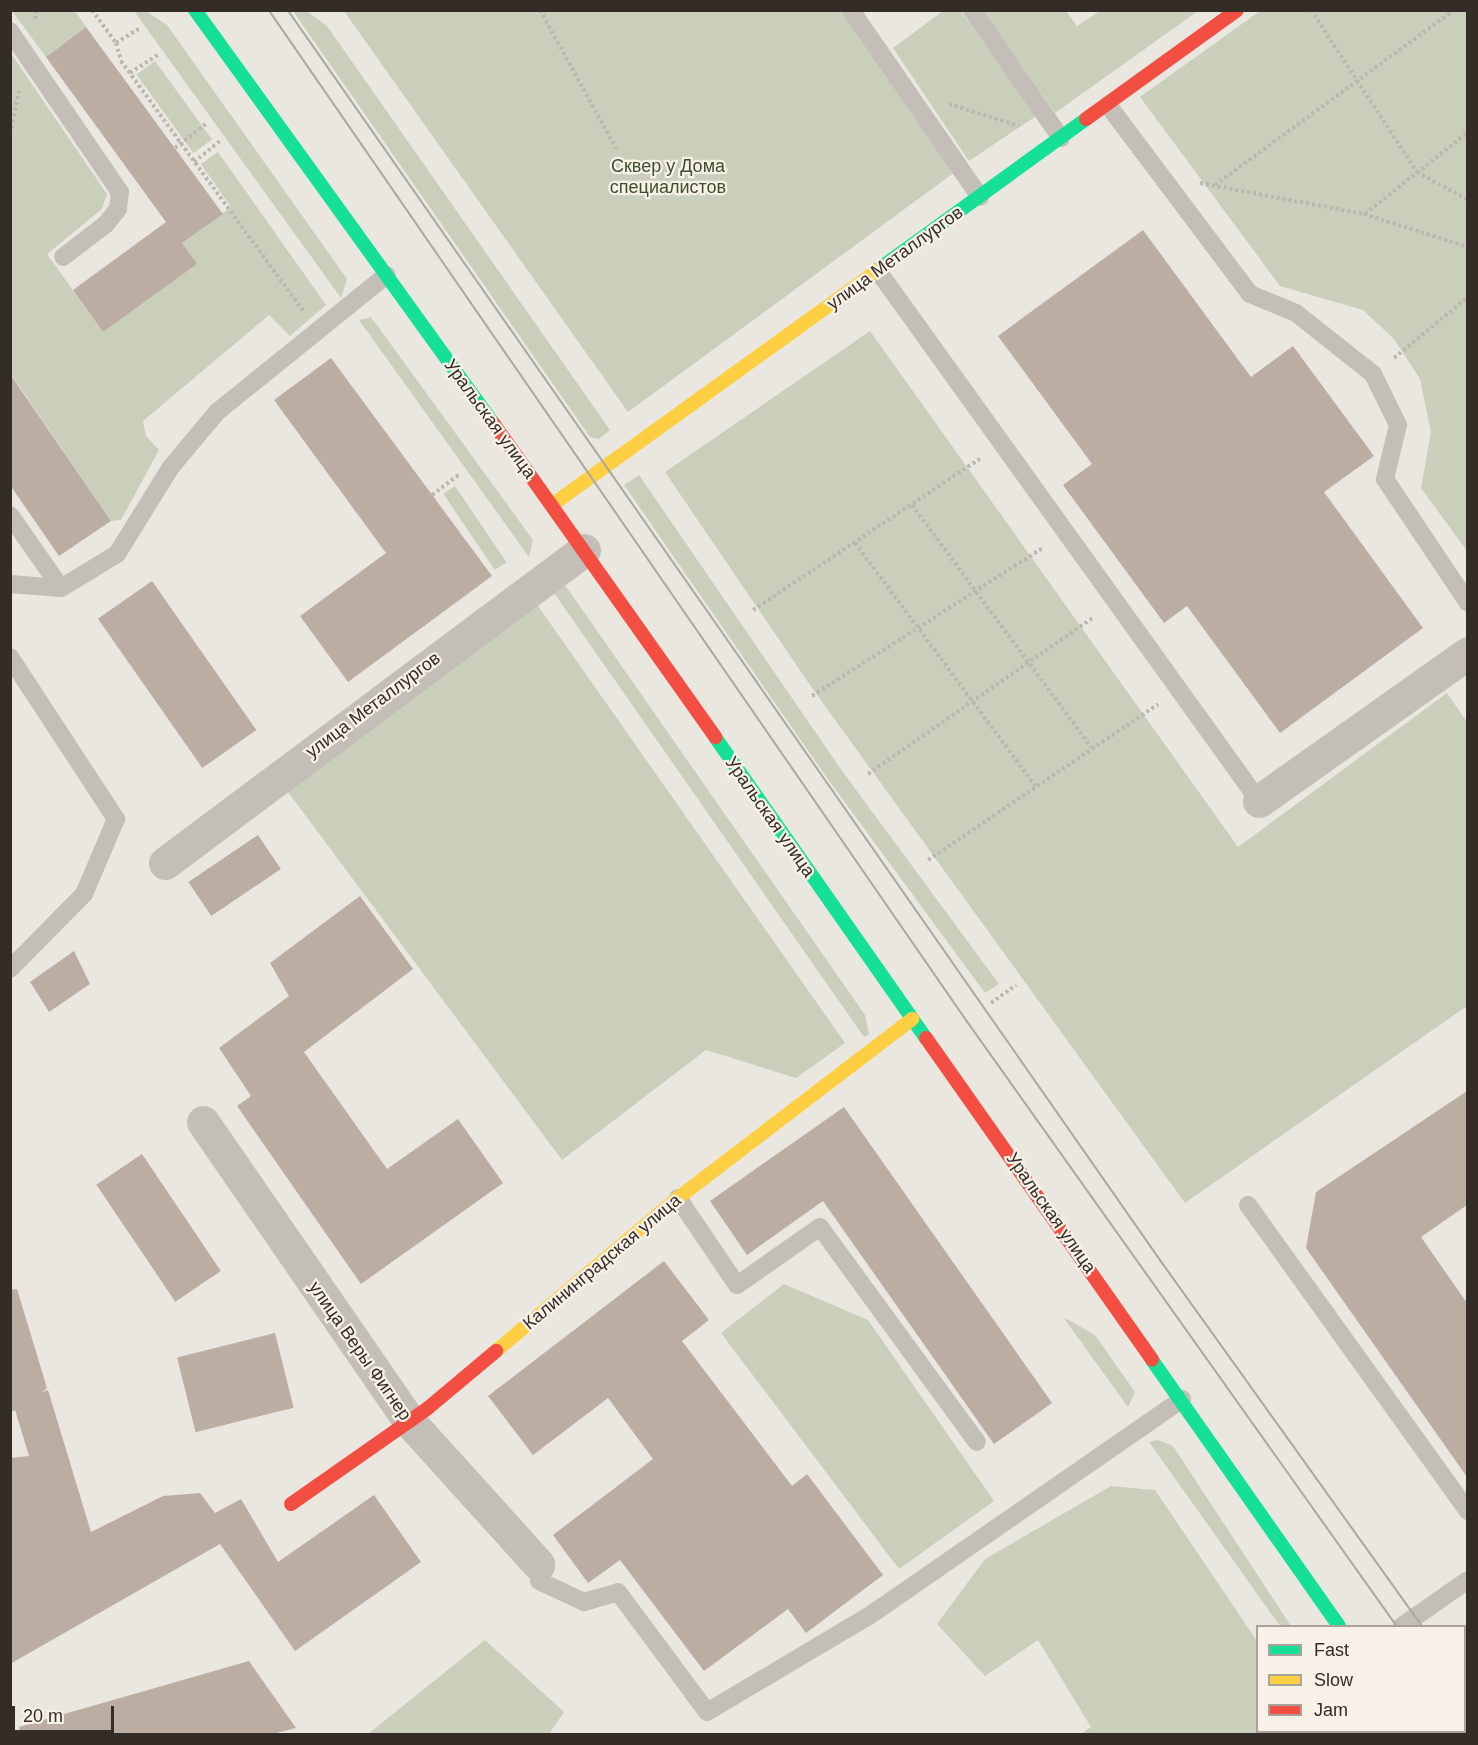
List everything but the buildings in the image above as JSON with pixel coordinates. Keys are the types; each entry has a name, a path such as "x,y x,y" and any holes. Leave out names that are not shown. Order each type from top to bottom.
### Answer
{"main road":[{"name":"Уральская улица","path":"195,10 584,550 912,1019 1182,1399 1338,1625"},
{"name":"улица Металлургов","path":"552,505 1237,10"},
{"name":"Калининградская улица","path":"291,1504 409,1421 678,1198 912,1019"}],"street":[{"name":"улица Металлургов","path":"165,863 584,550"},
{"path":"1259,801 1467,653"},
{"name":"улица Веры Фигнер","path":"202,1122 409,1421 539,1573"}],"lane":[{"path":"852,10 980,197"},
{"path":"972,10 1061,138"},
{"path":"10,31 120,192 117,209 106,224 63,257"},
{"path":"1108,105 1250,294 1296,313 1373,374 1398,425 1385,479 1467,603"},
{"path":"878,271 1259,801"},
{"path":"10,584 61,588 117,554 171,467 217,412 387,275"},
{"path":"10,515 61,588"},
{"path":"10,657 116,819 84,894 10,969"},
{"path":"678,1198 737,1285 820,1227 977,1442"},
{"path":"1248,1205 1467,1511"},
{"path":"539,1573 584,1602 618,1592 707,1712 869,1616 1182,1399"},
{"path":"1403,1625 1467,1580"}],"path":[{"path":"92,10 116,43 121,61 130,74 318,330"},
{"path":"540,10 616,148"},
{"path":"1311,10 1417,172 1467,200"},
{"path":"1214,186 1357,78 1454,10"},
{"path":"116,43 140,27"},
{"path":"130,74 159,54"},
{"path":"115,67 121,61"},
{"path":"908,92 1061,138"},
{"path":"175,148 207,123"},
{"path":"1364,214 1467,132"},
{"path":"195,162 220,141"},
{"path":"1161,174 1364,214 1467,247"},
{"path":"1373,374 1467,297"},
{"path":"753,610 973,464"},
{"path":"432,495 460,474"},
{"path":"912,505 1092,748"},
{"path":"855,543 1037,788"},
{"path":"812,696 1038,551"},
{"path":"868,774 1086,622"},
{"path":"928,860 1149,711"},
{"path":"991,1003 1016,985"}],"green space":[{"path":"12,11 75,11 86,27 46,57"},
{"path":"134,11 146,11 167,25 347,279 341,298"},
{"path":"293,11 307,11 327,26 610,430 599,439 590,437"},
{"name":"Сквер у Дома специалистов","path":"344,11 845,11 955,172 628,412"},
{"path":"943,11 961,11 1036,116 969,161 893,48"},
{"path":"983,11 1066,11 1077,26 1100,11 1198,11 1055,113"},
{"path":"1260,11 1467,11 1467,551 1421,488 1431,432 1420,379 1394,339 1363,310 1280,286 1140,97"},
{"path":"10,52 107,194 102,209 47,254 103,332 196,264 182,243 231,207 201,164 218,152 326,305 290,336 269,315 143,421 146,436 159,450 121,520 111,521 11,374"},
{"path":"155,61 212,139 193,153 136,75"},
{"path":"371,317 533,540 529,557 359,320"},
{"path":"870,331 1238,847 1447,693 1467,722 1467,1006 1185,1203 812,688 665,472"},
{"path":"639,475 840,768 999,984 985,993 827,778 624,485"},
{"path":"455,486 506,562 495,570 443,494"},
{"path":"547,583 565,585 865,1015 869,1034 864,1037"},
{"path":"531,596 845,1043 796,1078 706,1050 562,1160 288,792 304,766"},
{"path":"784,1284 868,1320 994,1501 899,1569 721,1333"},
{"path":"1063,1317 1095,1335 1135,1392 1128,1407"},
{"path":"1158,1440 1173,1446 1290,1625 1279,1625 1149,1442"},
{"path":"1111,1486 1155,1490 1256,1640 1256,1733 1324,1734 1081,1734 1091,1727 1038,1640 985,1676 937,1624 985,1559"},
{"path":"485,1640 564,1712 549,1734 368,1734"}],"tram line":[{"path":"269,10 967,1021 1396,1625"},
{"path":"288,10 1161,1261 1421,1625"}],"traffic: fast":[{"path":"195,10 493,423"},
{"path":"883,266 1086,119"},
{"path":"715,737 926,1038"},
{"path":"1152,1360 1338,1625"}],"traffic: slow":[{"path":"552,505 883,266"},
{"path":"496,1351 678,1198 912,1019"}],"traffic: jam":[{"path":"1086,119 1237,10"},
{"path":"493,423 715,737"},
{"path":"926,1038 1152,1360"},
{"path":"291,1504 428,1408 496,1351"}]}
